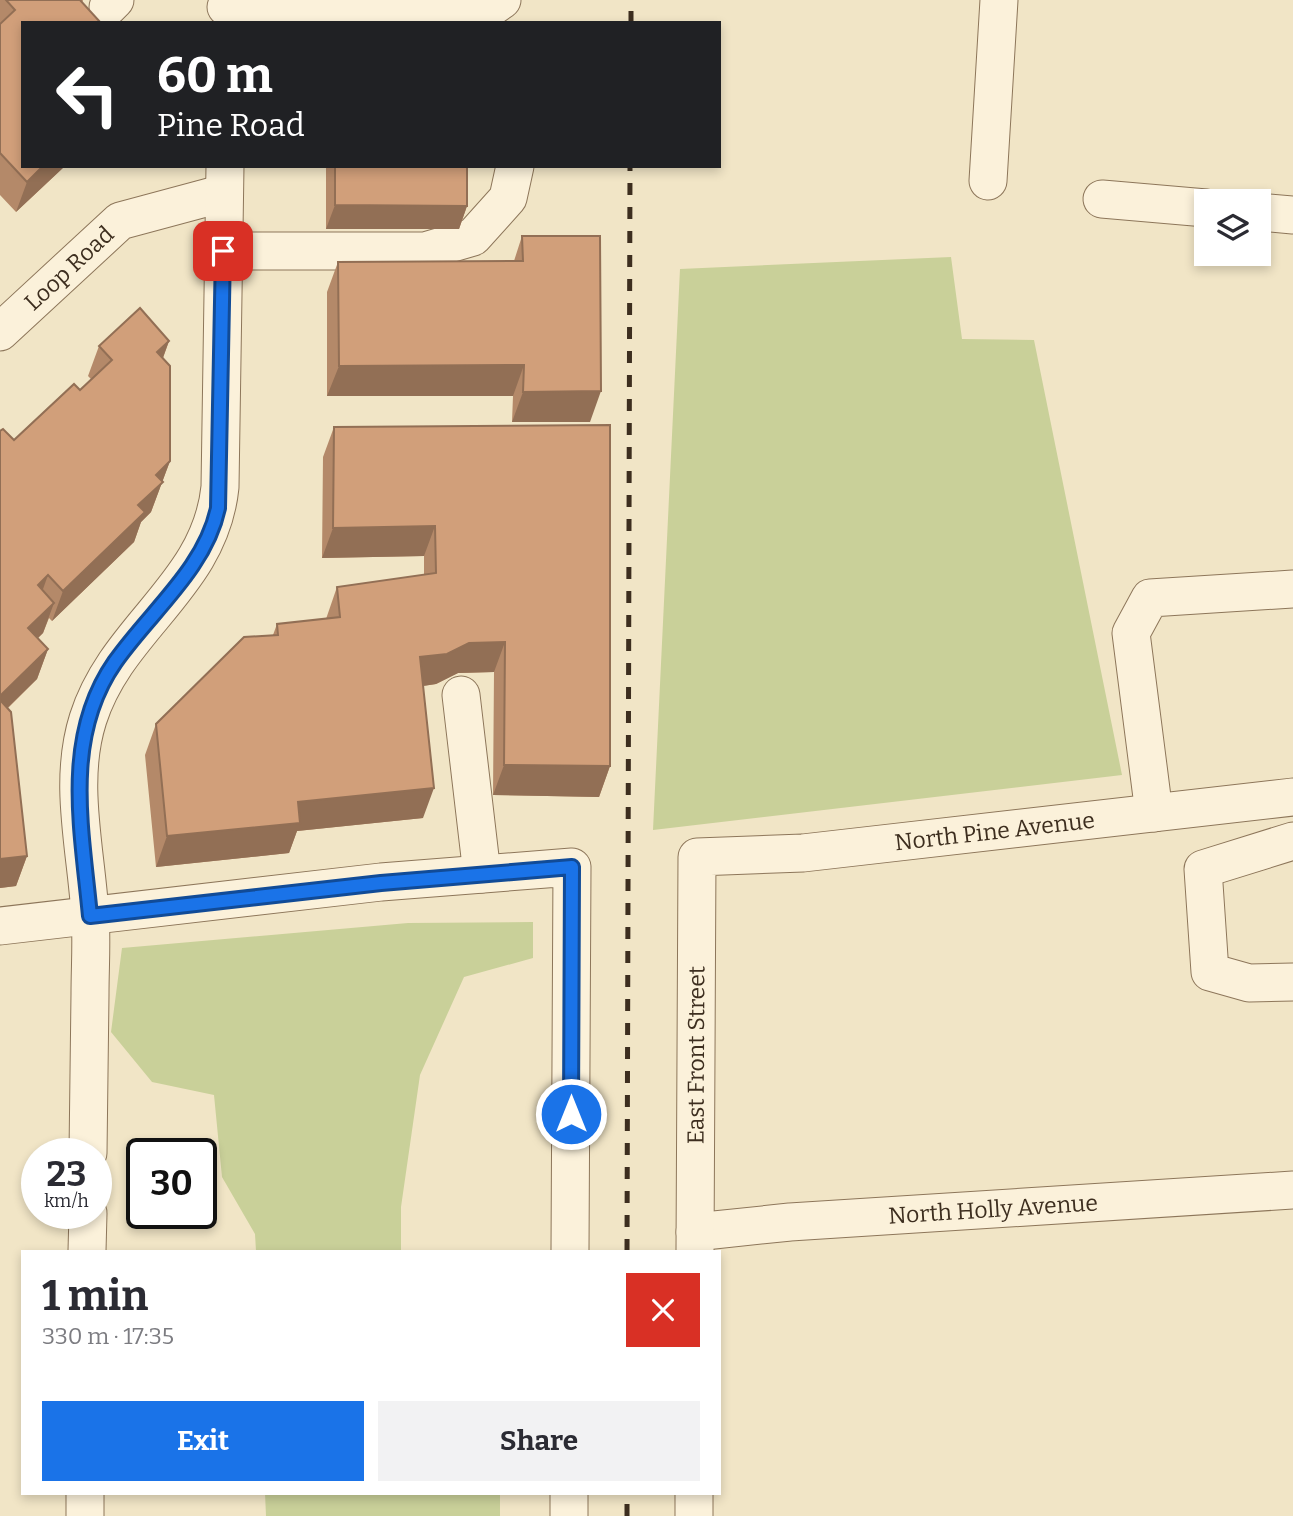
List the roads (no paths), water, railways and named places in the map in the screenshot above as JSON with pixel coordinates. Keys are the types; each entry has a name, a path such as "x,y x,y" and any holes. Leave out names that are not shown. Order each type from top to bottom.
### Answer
{"street":[{"path":"226,10 489,9 502,0"},
{"path":"988,181 999,0"},
{"path":"223,251 425,251 473,237 508,198 515,168"},
{"path":"88,1138 90,916 79,762 88,720 116,661 195,562 214,524 218,508 224,179"},
{"name":"Loop Road","path":"0,332 120,221 224,179"},
{"path":"1102,199 1194,207"},
{"path":"1271,213 1293,215"},
{"path":"1154,813 1131,633 1150,598 1293,589"},
{"path":"461,695 482,874"},
{"name":"North Pine Avenue","path":"697,858 803,853 1293,797"},
{"path":"1293,841 1203,869 1210,972 1249,984 1293,982"},
{"name":"East Front Street","path":"695,1241 697,858"},
{"path":"0,926 482,874 572,867 570,1250"},
{"name":"North Holly Avenue","path":"695,1241 790,1222 1293,1191"},
{"path":"87,1250 88,1229"},
{"path":"85,1495 85,1516"},
{"path":"569,1495 569,1516"},
{"path":"694,1495 694,1516"}],"railway":[{"path":"631,0 631,21"},
{"path":"627,1250 630,168"},
{"path":"627,1495 627,1516"}]}
